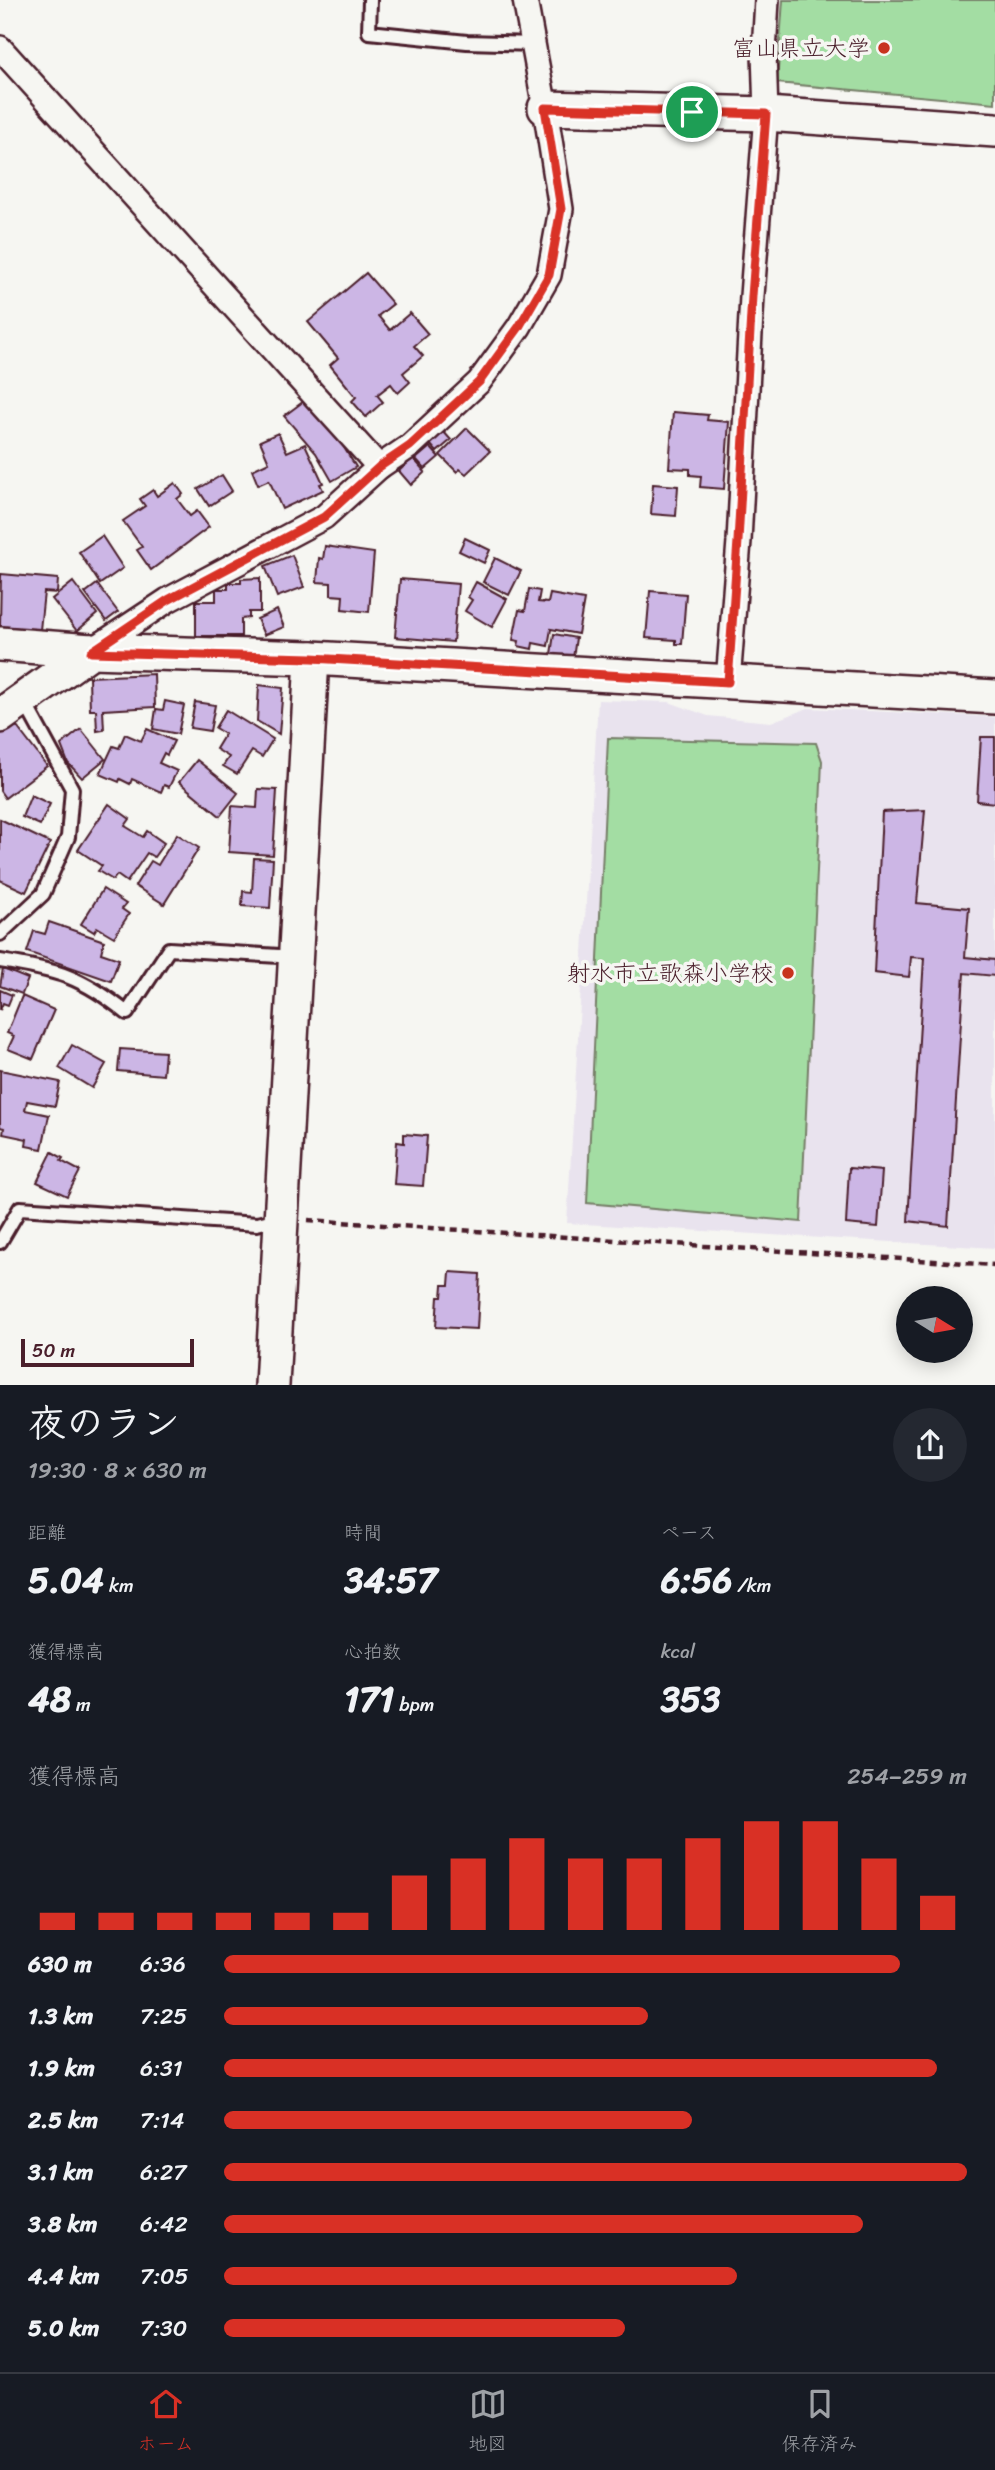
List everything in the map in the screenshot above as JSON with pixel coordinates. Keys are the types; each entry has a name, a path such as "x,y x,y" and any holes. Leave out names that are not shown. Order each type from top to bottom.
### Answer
{"street":[{"path":"11,707 168,600 324,517 379,467 410,446 479,382 519,327 549,275 561,209 526,0"},
{"path":"728,682 766,114 764,52 767,0"},
{"path":"0,48 379,467"},
{"path":"545,108 766,114 995,130"},
{"path":"0,644 91,652 312,658 995,697"},
{"path":"272,1385 312,658"}],"lane":[{"path":"370,0 369,32 467,42 534,44"},
{"path":"0,934 43,894 68,837 72,789 11,707"},
{"path":"0,961 72,976 101,992 127,1013 169,949 295,957"},
{"path":"0,1242 20,1208 257,1224 281,1218"}],"path":[{"path":"281,1218 995,1265"}],"shaded area":[{"name":"射水市立歌森小学校","path":"598,700 669,702 708,716 771,722 808,708 995,717 995,1248 567,1223"}],"green space":[{"name":"富山県立大学","path":"783,0 995,0 995,103 777,83"},
{"path":"608,738 816,743 822,761 801,1222 587,1203"}],"building":[{"path":"366,273 393,304 378,316 390,330 410,313 428,334 414,346 423,356 403,373 410,382 398,393 391,384 377,395 383,402 366,417 352,401 356,397 330,365 338,358 308,322"},
{"path":"304,401 343,446 356,467 332,481 316,453 284,416"},
{"path":"673,412 708,415 707,420 729,422 724,489 700,487 701,476 690,475 690,469 669,468"},
{"path":"467,428 490,451 466,474 460,469 457,472 440,455"},
{"path":"443,431 451,440 437,452 430,444"},
{"path":"278,433 287,452 305,444 323,483 320,484 323,490 282,509 269,480 258,485 252,470 269,462 260,441"},
{"path":"430,447 439,457 425,469 416,459"},
{"path":"413,458 425,472 411,485 399,471"},
{"path":"222,475 232,491 209,506 198,489"},
{"path":"175,483 183,494 177,499 190,516 197,511 209,527 151,570 137,550 142,547 123,521 145,506 140,499 153,490 157,496"},
{"path":"653,484 678,486 676,516 651,514"},
{"path":"102,536 123,568 100,584 79,552"},
{"path":"465,538 490,550 484,563 459,551"},
{"path":"325,546 374,553 369,612 342,609 343,596 331,595 331,583 317,582 319,558 323,559"},
{"path":"292,555 304,587 277,597 265,566"},
{"path":"495,558 521,571 509,595 483,582"},
{"path":"1,574 58,579 57,593 44,592 40,630 0,626"},
{"path":"260,578 260,612 249,612 249,618 241,619 241,636 196,636 196,601 216,601 216,589 228,589 228,583 241,583 241,579"},
{"path":"400,579 458,584 453,642 395,637"},
{"path":"73,582 97,614 77,631 52,599"},
{"path":"476,582 507,599 492,627 465,611 472,600 468,597"},
{"path":"97,584 118,612 106,621 85,593"},
{"path":"529,589 540,591 538,602 548,603 550,594 584,600 578,634 551,629 548,646 533,643 532,649 518,646 519,641 513,640 519,610 525,611"},
{"path":"650,591 686,594 682,644 676,644 676,640 646,638"},
{"path":"277,610 284,627 264,635 257,619"},
{"path":"554,634 576,638 573,658 551,654"},
{"path":"154,674 155,707 103,710 104,730 97,731 96,710 90,710 89,677"},
{"path":"259,685 283,688 279,734 257,721"},
{"path":"165,701 184,705 178,734 153,729 156,709 163,710"},
{"path":"195,702 215,705 210,731 190,728"},
{"path":"226,710 273,739 262,757 252,751 237,774 223,766 229,757 216,749 225,734 215,728"},
{"path":"14,723 47,766 5,798 0,791 0,734"},
{"path":"81,729 105,759 82,778 68,763 61,745"},
{"path":"147,729 174,741 167,755 164,753 159,763 177,771 169,787 164,785 161,792 132,779 130,784 100,774 113,746 119,748 125,734 141,741"},
{"path":"981,737 995,737 995,803 977,801"},
{"path":"197,760 238,793 220,816 179,782"},
{"path":"258,789 277,790 273,855 229,852 232,806 257,808"},
{"path":"31,795 50,804 40,825 22,817"},
{"path":"109,804 130,819 125,826 143,837 147,831 164,843 154,857 147,853 127,882 117,875 113,880 98,871 102,866 78,850"},
{"path":"925,810 917,903 969,908 965,957 995,960 995,976 964,973 948,1226 908,1221 924,958 911,957 909,977 874,973 882,812"},
{"path":"0,819 50,843 26,892 0,880"},
{"path":"177,834 199,848 164,904 135,886 151,861 158,865"},
{"path":"254,858 273,859 270,908 242,906 243,891 252,892"},
{"path":"103,889 126,904 122,909 129,914 114,937 97,927 94,932 81,924"},
{"path":"49,922 104,941 101,953 119,959 111,981 27,952 34,931 45,934"},
{"path":"3,969 28,979 22,994 0,986"},
{"path":"0,990 12,995 8,1005 3,1003 0,1010"},
{"path":"22,996 54,1010 33,1059 8,1049 14,1036 7,1033"},
{"path":"72,1045 106,1064 92,1088 59,1068"},
{"path":"120,1049 165,1052 163,1075 118,1071"},
{"path":"0,1070 60,1082 55,1106 27,1101 25,1110 49,1115 42,1149 26,1146 27,1139 3,1134 4,1128 0,1127"},
{"path":"404,1134 427,1136 423,1186 394,1184 397,1142 404,1143"},
{"path":"52,1152 63,1158 61,1161 80,1171 67,1196 37,1182"},
{"path":"849,1168 882,1171 878,1227 846,1224"},
{"path":"450,1272 480,1274 477,1329 436,1327 438,1297 442,1297 443,1285 449,1285"}],"place":[{"name":"富山県立大学","path":"884,48"},
{"name":"射水市立歌森小学校","path":"788,973"}],"route":[{"path":"545,108 692,112 766,114 728,682 312,658 91,652 168,600 324,517 379,467 410,446 479,382 519,327 549,275 561,209 545,108"}]}
